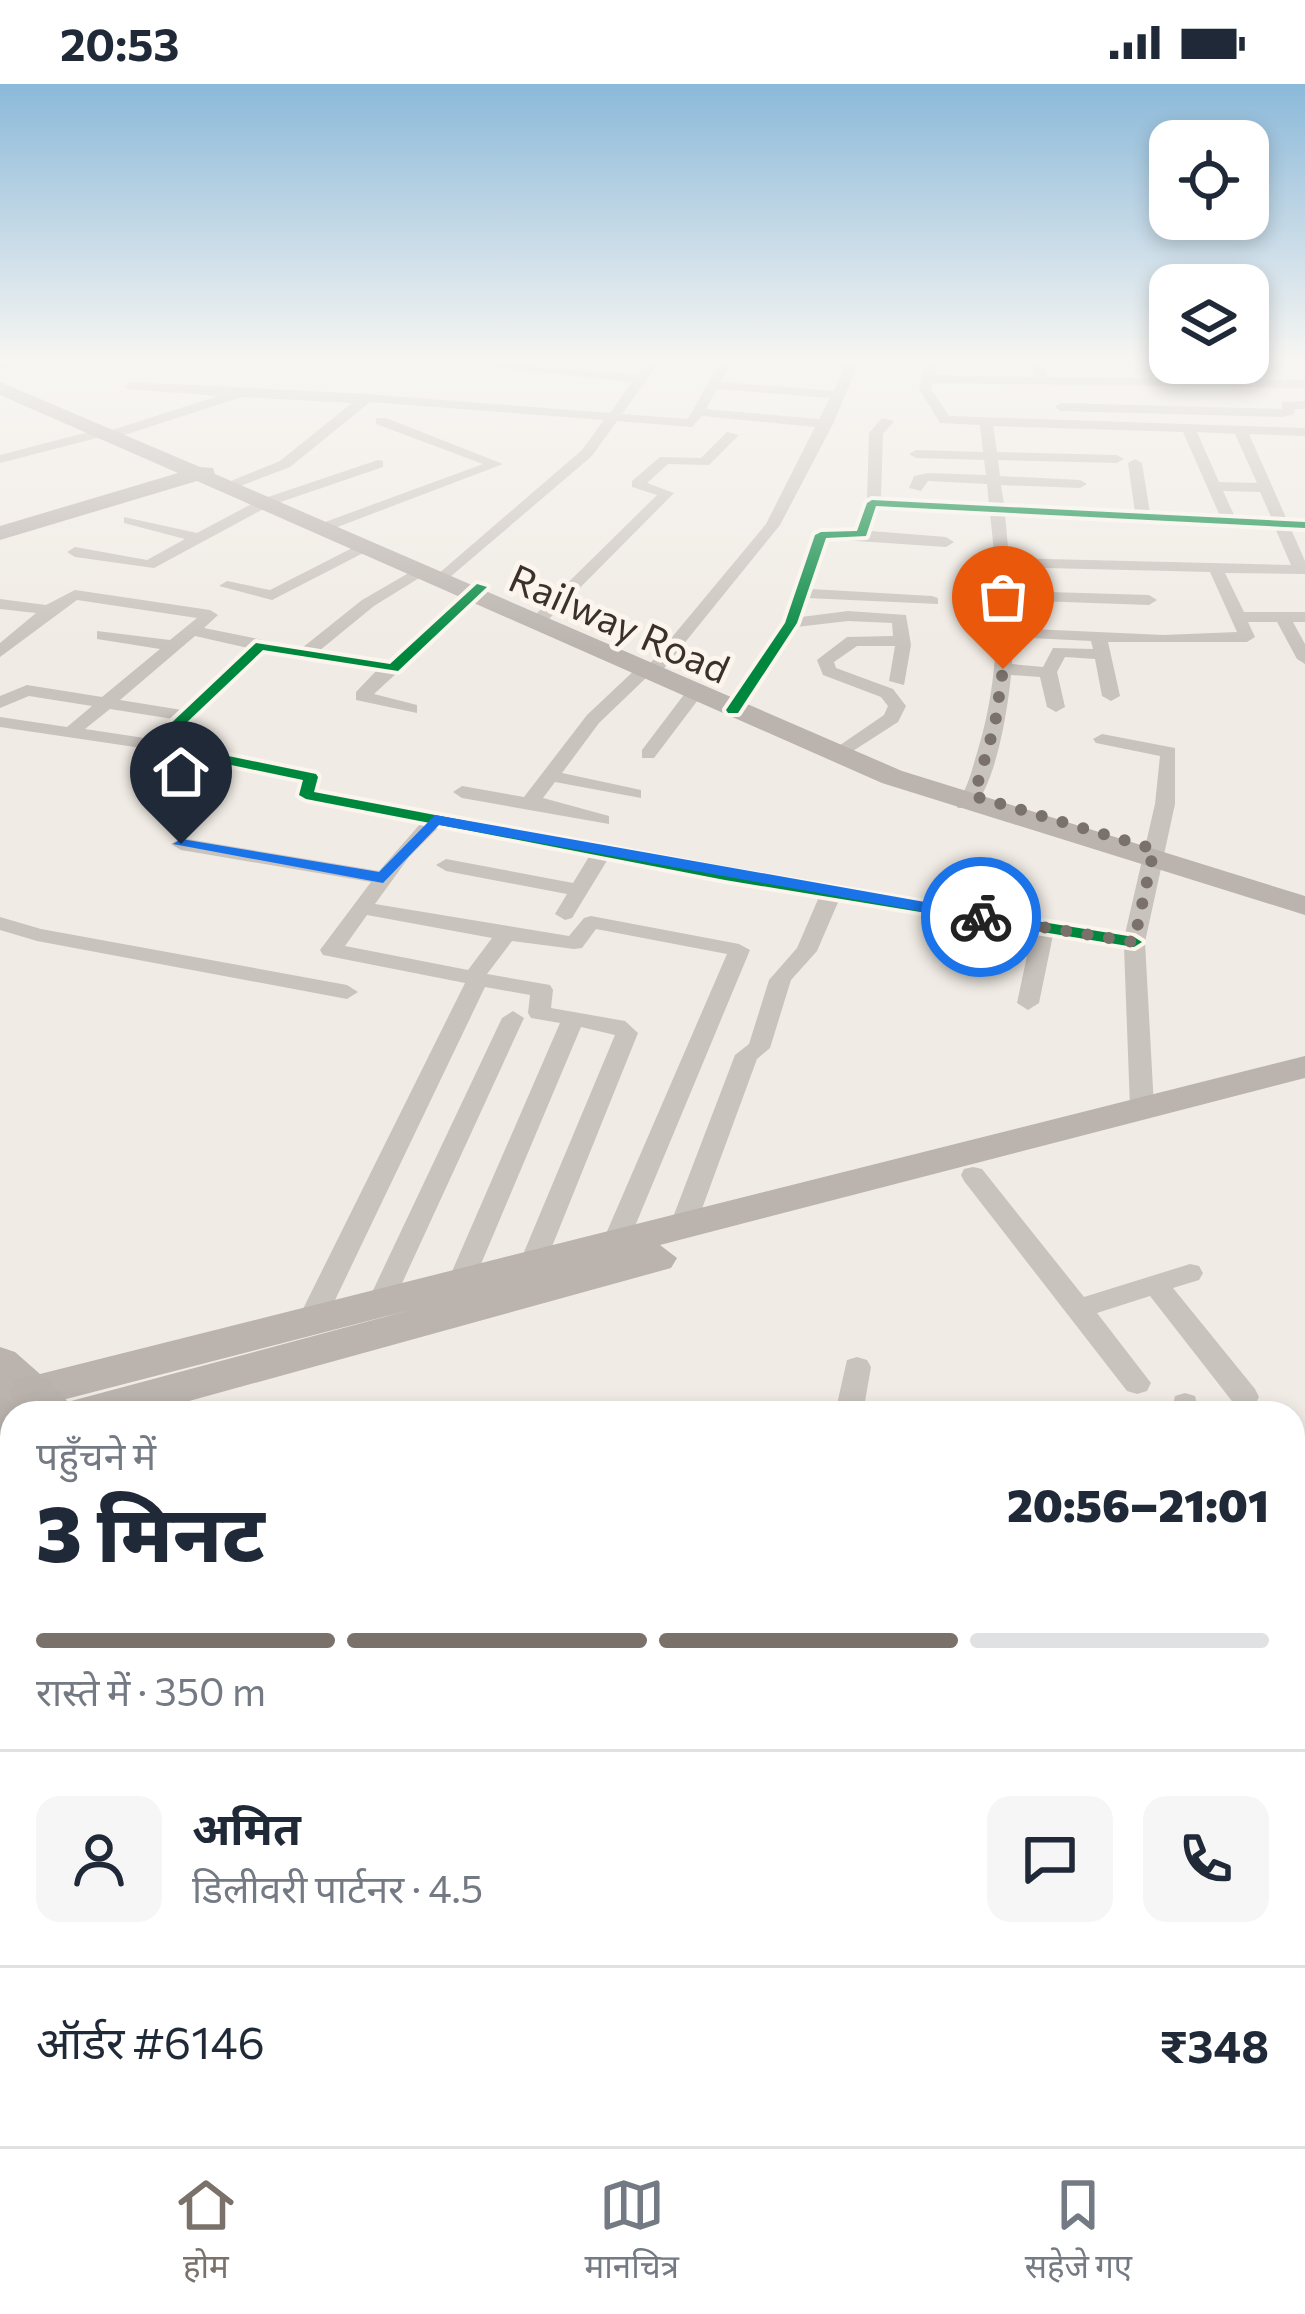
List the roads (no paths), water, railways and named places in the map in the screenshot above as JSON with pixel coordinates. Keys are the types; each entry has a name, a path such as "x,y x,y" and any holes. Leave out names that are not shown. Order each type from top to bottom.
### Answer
{"street":[{"path":"162,456 238,483 270,501"},
{"path":"238,483 279,468 293,456"},
{"path":"328,526 496,464 475,456"},
{"path":"307,652 368,603 439,574 583,456"},
{"path":"690,477 710,456"},
{"path":"531,804 593,719 652,669 773,525 809,456"},
{"path":"859,534 874,502 875,456"},
{"path":"957,456 1118,459"},
{"path":"1201,456 1230,522"},
{"path":"1000,562 1301,570 1253,456"},
{"path":"969,800 995,724 1003,669 997,511 990,458"},
{"path":"1012,458 1013,481"},
{"path":"540,618 673,492 636,485 665,460 703,463"},
{"path":"1135,463 1143,518"},
{"path":"75,552 143,567 270,501 378,464"},
{"path":"0,530 198,471"},
{"name":"Railway Road","path":"198,471 366,546 478,589 695,692 738,705 842,751 969,800 1305,905"},
{"path":"916,488 922,478 1080,484"},
{"path":"1214,485 1268,488"},
{"path":"874,502 1305,525"},
{"path":"128,520 201,538"},
{"path":"328,526 439,574"},
{"path":"652,669 738,705 791,623 821,535 946,542"},
{"path":"227,586 272,595 366,546"},
{"path":"1088,566 1094,598"},
{"path":"1056,707 1048,672 1059,652 1249,635 1216,569"},
{"path":"411,709 362,696 478,589"},
{"path":"800,593 932,601"},
{"path":"0,652 49,610 79,595 210,615 69,734"},
{"path":"1002,595 1149,600"},
{"path":"0,604 49,610"},
{"path":"791,623 848,616 897,617 904,621 898,681"},
{"path":"1242,617 1305,617"},
{"path":"1282,617 1305,658"},
{"path":"193,631 389,668"},
{"path":"1004,632 1100,645"},
{"path":"103,635 174,646"},
{"path":"842,751 892,718 897,706 887,693 830,671 825,660 853,640 902,642"},
{"path":"1100,645 1112,696"},
{"path":"155,745 260,646"},
{"path":"1003,669 1048,672"},
{"path":"0,703 27,690 183,715"},
{"path":"648,754 695,692"},
{"path":"0,722 155,745 311,777 306,795 601,853 1134,942"},
{"path":"1102,739 1168,749 1165,804 1134,942 1142,1107"},
{"path":"551,776 634,794"},
{"path":"462,792 602,820"},
{"path":"435,820 383,878 331,950 542,990 536,1010 627,1034 532,1264"},
{"path":"181,844 383,878"},
{"path":"565,914 601,853"},
{"path":"1152,855 1305,893"},
{"path":"446,865 579,890"},
{"path":"683,1225 747,1055 759,1048 784,974 793,958 806,951 832,891"},
{"path":"361,908 574,943 591,922 739,950 709,1010 615,1244"},
{"path":"0,923 37,935 346,992"},
{"path":"1028,1003 1044,927"},
{"path":"310,1321 476,978 506,934"},
{"path":"380,1304 513,1018"},
{"path":"460,1283 573,1018"},
{"path":"20,1401 310,1321 1305,1067"},
{"path":"131,1401 1305,1088"},
{"path":"974,1175 1137,1384"},
{"path":"1078,1310 1190,1273"},
{"path":"1155,1284 1245,1397"},
{"path":"851,1401 857,1367"}]}
